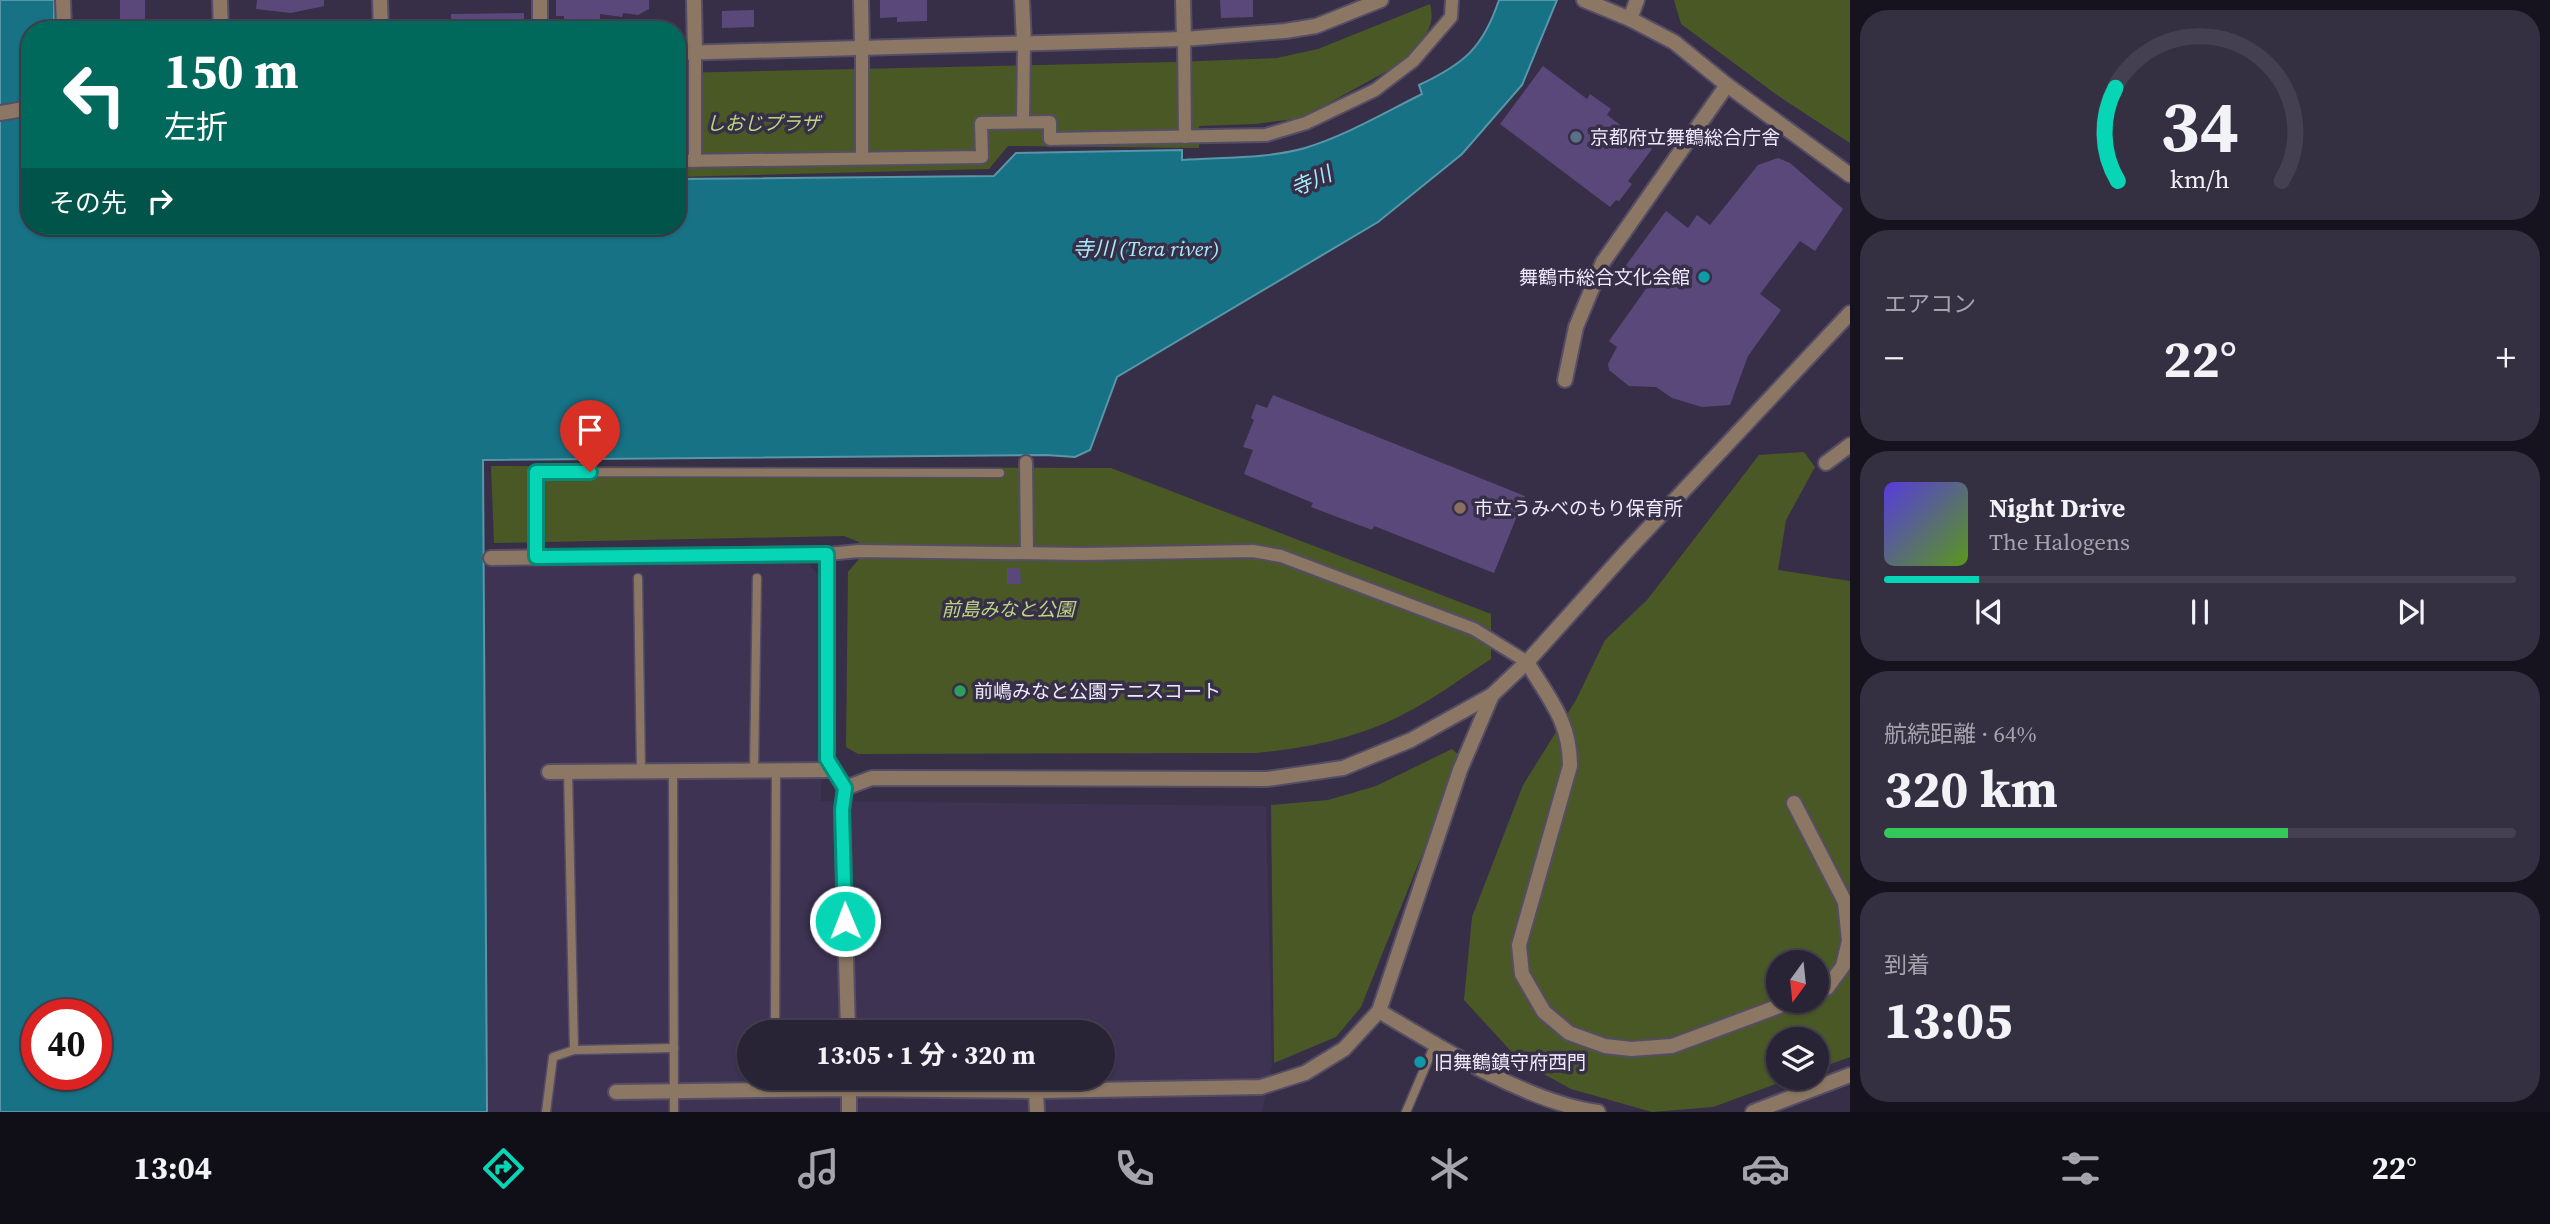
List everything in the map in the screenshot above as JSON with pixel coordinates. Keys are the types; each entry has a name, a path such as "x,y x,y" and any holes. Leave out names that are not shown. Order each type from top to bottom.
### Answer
{"street":[{"path":"63,0 64,21"},
{"path":"220,0 221,21"},
{"path":"380,0 381,21"},
{"path":"540,0 540,21"},
{"path":"694,0 695,161"},
{"path":"861,0 862,158"},
{"path":"1022,0 1023,121"},
{"path":"1183,0 1185,137"},
{"path":"686,52 1184,38 1285,31 1316,26 1381,0"},
{"path":"686,162 982,157 981,123 1023,121 1050,121 1050,139 1266,135 1306,123 1375,90 1413,61 1436,35 1451,17 1452,0"},
{"path":"1584,0 1630,19 1674,42 1727,85 1850,175"},
{"path":"1630,19 1637,0"},
{"path":"1565,380 1576,327 1603,262 1727,85"},
{"path":"0,113 21,110"},
{"path":"845,788 872,778 1267,779 1343,768 1411,740 1492,695 1527,662 1635,542 1850,313"},
{"path":"1826,463 1850,444"},
{"path":"1026,462 1027,553"},
{"path":"491,558 827,554 859,551 1253,551 1281,556 1474,629 1527,662 1566,728 1570,766 1519,945 1522,974 1544,1012 1569,1033 1605,1046 1631,1049 1672,1046 1766,1011"},
{"path":"827,554 827,759 845,788 842,810 848,1020"},
{"path":"1009,1090 1261,1087 1305,1073 1344,1049 1378,1011 1460,770 1492,695"},
{"path":"549,772 834,770"},
{"path":"1794,803 1845,902 1849,941 1843,966 1829,987"},
{"path":"1378,1011 1526,1091 1598,1112"},
{"path":"1753,1112 1850,1075"},
{"path":"616,1092 737,1087"},
{"path":"849,1090 849,1112"},
{"path":"1036,1091 1037,1112"}],"lane":[{"path":"536,557 536,472 1000,473"},
{"path":"638,578 641,772"},
{"path":"754,771 757,578"},
{"path":"775,1020 776,771"},
{"path":"568,772 574,1050"},
{"path":"673,772 674,1112"},
{"path":"1406,1112 1435,1044"},
{"path":"546,1112 553,1057 574,1050 674,1048"}],"shaded area":[{"path":"807,562 821,578 821,801 1266,806 1272,1065 1262,1112 487,1112 484,567"}],"green space":[{"path":"1674,0 1850,0 1850,143 1777,95 1681,24"},
{"name":"しおじプラザ","path":"1430,4 1432,13 1429,28 1405,61 1302,118 1255,124 1199,126 1199,148 1008,146 989,169 686,177 686,73 1174,62 1277,58 1318,49"},
{"path":"1804,452 1815,467 1786,520 1778,570 1850,581 1850,1057 1829,1065 1829,1027 1766,1027 1766,1088 1713,1107 1652,1112 1571,1089 1520,1061 1464,1000 1472,917 1523,785 1576,700 1605,640 1647,600 1759,455"},
{"name":"前島みなと公園","path":"491,466 1111,468 1491,614 1491,659 1426,702 1387,722 1351,736 1295,748 1257,753 858,754 846,747 848,572 859,559 859,542 844,536 494,543"},
{"path":"1452,749 1461,757 1361,1007 1336,1037 1274,1063 1271,805 1328,800 1376,786"}],"water":[{"path":"0,0 54,0 54,21 21,21 21,235 686,235 686,179 994,176 1016,153 1182,150 1182,160 1259,156 1305,148 1350,131 1422,94 1419,85 1448,70 1470,53 1486,31 1499,0 1557,0 1522,85 1462,154 1378,222 1117,377 1090,450 1075,457 1046,455 483,460 487,1112 0,1112"}],"building":[{"path":"120,0 145,0 145,21 120,20"},
{"path":"257,0 324,0 324,6 291,13 256,9"},
{"path":"556,0 649,0 649,9 638,15 623,13 622,17 600,14 600,21 564,21 564,16 556,16"},
{"path":"880,0 927,0 927,21 897,22 897,17 880,18"},
{"path":"1220,0 1253,0 1253,17 1221,18"},
{"path":"754,10 754,27 722,28 722,11"},
{"path":"524,13 524,21 451,21 451,14"},
{"name":"京都府立舞鶴総合庁舎","path":"1543,66 1587,99 1590,94 1611,109 1607,115 1652,149 1628,181 1632,184 1619,201 1616,200 1610,207 1500,124"},
{"name":"舞鶴市総合文化会館","path":"1778,158 1790,163 1843,209 1815,251 1800,241 1760,294 1781,310 1748,356 1730,405 1702,407 1672,398 1656,387 1629,386 1609,370 1608,364 1617,347 1609,341 1648,286 1624,268 1666,211 1688,228 1697,215 1710,225 1758,165"},
{"path":"1273,395 1525,496 1494,573 1374,526 1372,530 1311,507 1313,503 1244,474 1253,450 1243,447 1254,420 1251,418 1256,404 1267,408"},
{"path":"1007,568 1020,568 1021,584 1007,584"}],"place":[{"name":"京都府立舞鶴総合庁舎","path":"1576,137"},
{"name":"舞鶴市総合文化会館","path":"1704,277"},
{"name":"市立うみべのもり保育所","path":"1460,508"},
{"name":"前嶋みなと公園テニスコート","path":"960,691"},
{"name":"旧舞鶴鎮守府西門","path":"1420,1062"}],"route":[{"path":"590,472 536,472 536,557 827,554 827,759 845,788 842,810 845,921"}],"water label":[{"name":"寺川","path":"1311,181"},
{"name":"寺川 (Tera river)","path":"1146,248"}]}
